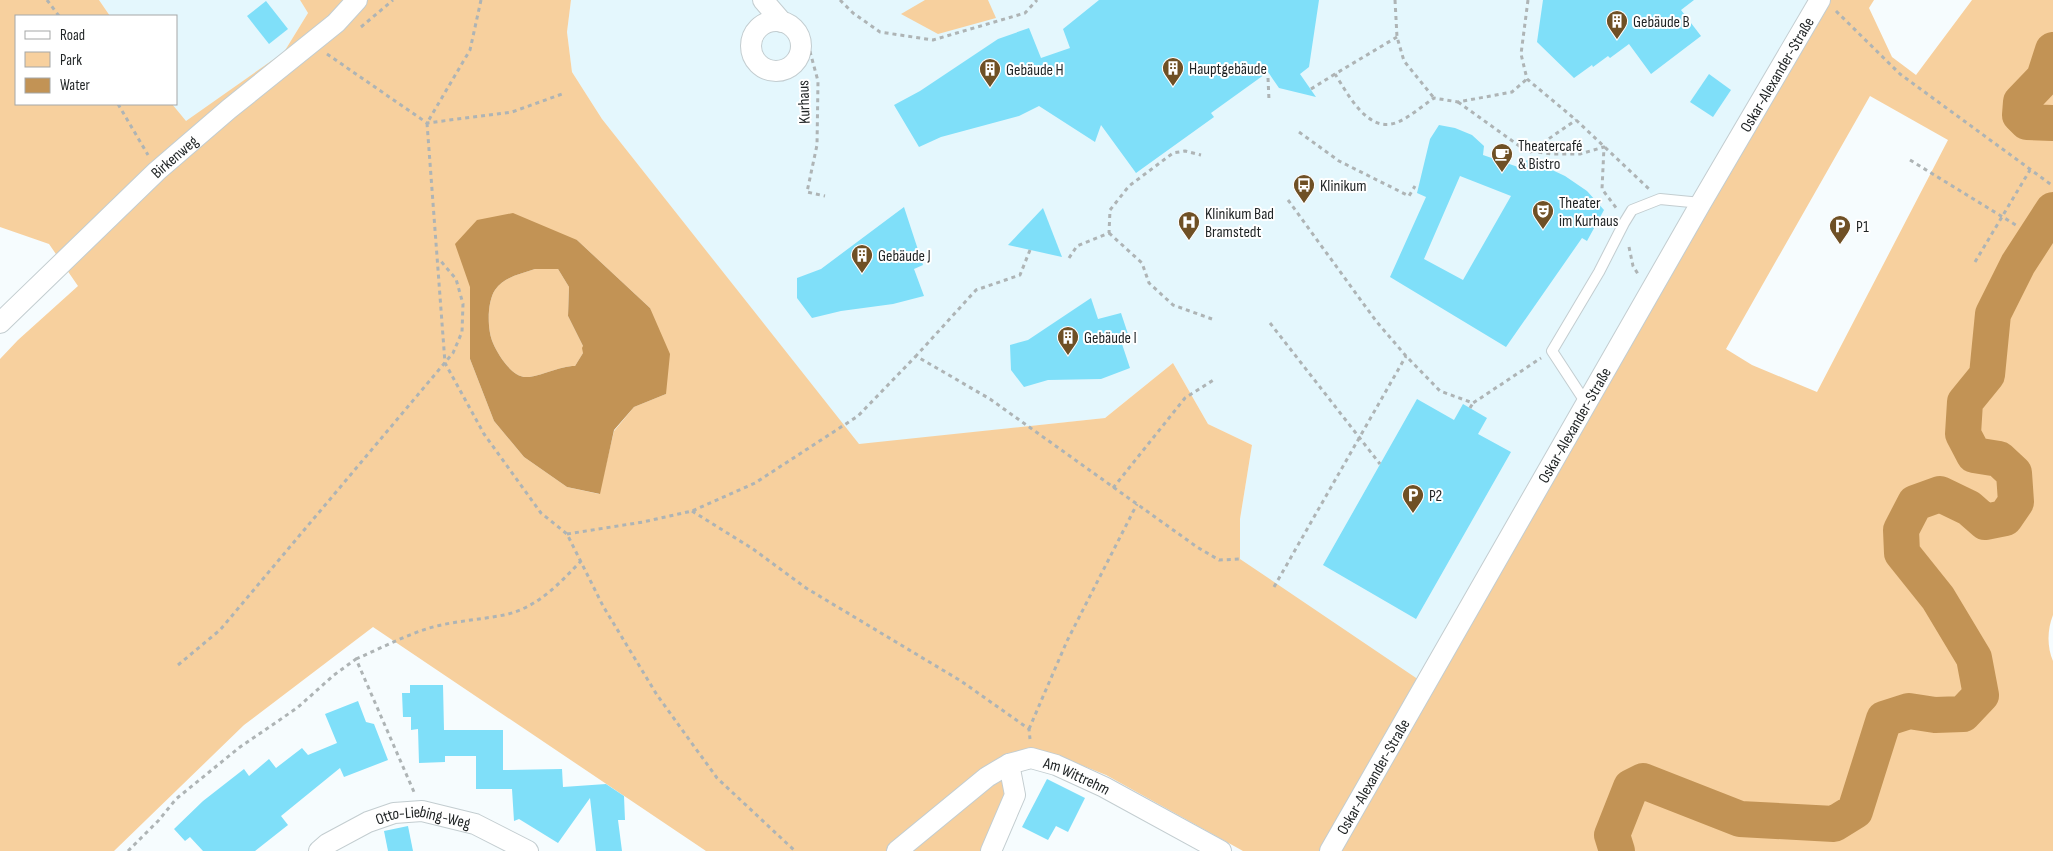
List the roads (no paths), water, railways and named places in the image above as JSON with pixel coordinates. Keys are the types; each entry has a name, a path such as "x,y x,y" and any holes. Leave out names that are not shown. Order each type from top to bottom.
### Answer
{"street":[{"name":"Birkenweg","path":"0,323 157,171 336,23 357,0"},
{"path":"763,0 789,23"},
{"name":"Oskar-Alexander-Straße","path":"1330,851 1701,203 1826,3"},
{"name":"Am Wittrehm","path":"1009,764 1031,758 1056,765 1104,787 1221,851"},
{"path":"897,851 987,777 1009,764 1015,795 991,851"},
{"name":"Otto-Liebing-Weg","path":"319,851 327,844 368,822 394,813 422,811 475,824 528,851"}],"lane":[{"path":"1586,403 1552,351 1599,272 1624,222 1632,210 1660,199 1701,203"}],"water":[{"path":"513,213 577,240 650,308 670,354 666,394 634,407 614,430 600,494 567,487 524,457 494,421 470,359 470,287 455,244 477,220","holes":["535,269 558,269 569,287 568,316 583,346 583,353 575,366 531,377 521,376 506,364 493,343 489,316 492,295 503,282 513,276"]}],"waterway":[{"path":"2053,50 2044,78 2021,102 2020,115 2027,122 2053,123"},
{"path":"1617,851 1612,835 1631,787 1643,781 1740,819 1834,824 1855,811 1884,719 1909,711 1935,715 1963,714 1981,695 1974,658 1938,598 1902,553 1901,530 1915,503 1940,494 1969,508 1985,522 2005,518 2016,502 2014,473 1999,459 1974,455 1963,434 1965,402 1987,375 1993,314 2018,264 2053,210"}],"place":[{"name":"Gebäude B","path":"1617,40"},
{"name":"Hauptgebäude","path":"1173,87"},
{"name":"Gebäude H","path":"990,88"},
{"name":"Theatercafé & Bistro","path":"1502,173"},
{"name":"Klinikum","path":"1304,204"},
{"name":"Theater im Kurhaus","path":"1543,230"},
{"name":"Klinikum Bad Bramstedt","path":"1189,241"},
{"name":"P1","path":"1840,245"},
{"name":"Gebäude J","path":"862,274"},
{"name":"Gebäude I","path":"1068,356"},
{"name":"P2","path":"1413,514"}]}
